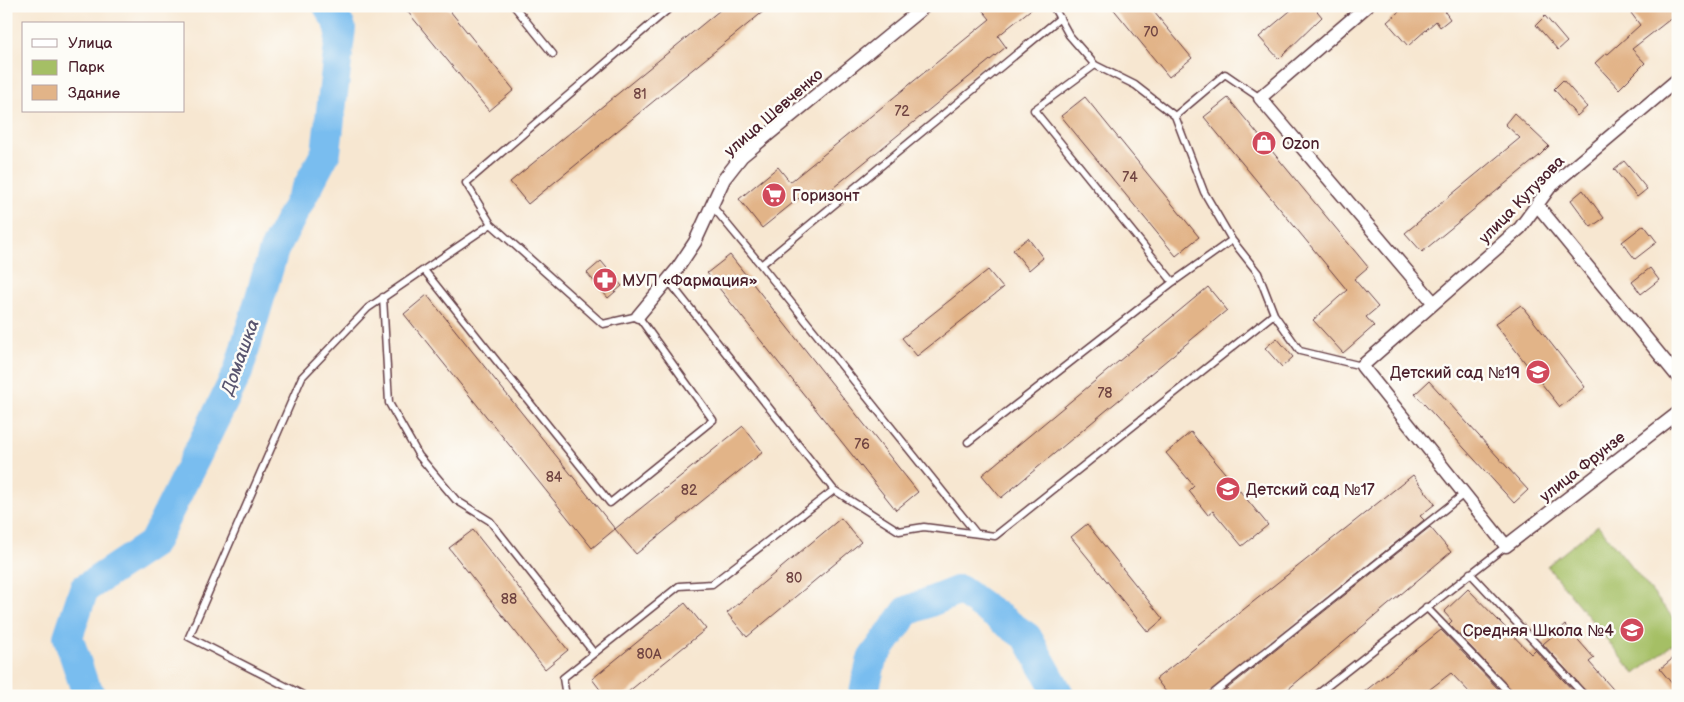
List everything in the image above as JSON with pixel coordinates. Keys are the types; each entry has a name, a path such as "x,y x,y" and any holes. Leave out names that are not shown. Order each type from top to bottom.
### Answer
{"street":[{"name":"улица Шевченко","path":"638,316 668,280 695,242 713,207 724,179 742,156 925,6"},
{"path":"1367,6 1260,98 1434,304"},
{"name":"улица Кутузова","path":"1362,366 1520,228 1538,206 1550,187 1678,79"},
{"path":"1538,206 1678,377"},
{"path":"1362,366 1506,546"},
{"name":"улица Фрунзе","path":"1506,546 1678,413"}],"lane":[{"path":"514,6 553,54"},
{"path":"424,270 610,503 713,420 638,316 603,324 491,224 466,184 672,6"},
{"path":"1053,6 1070,35 1095,65 1135,85 1175,116 1204,192 1232,240 1258,273 1274,314 1300,351 1362,366"},
{"path":"761,265 1060,18"},
{"path":"1095,65 1034,110 1173,282"},
{"path":"1175,116 1225,74 1260,98"},
{"path":"713,207 976,533"},
{"path":"305,696 189,637 302,377 368,308 491,224"},
{"path":"968,442 1173,282 1232,240"},
{"path":"668,280 834,490 899,531 924,527 995,536 1274,314"},
{"path":"383,297 390,403 419,456 456,500 490,521 594,653"},
{"path":"566,696 563,678 679,586 712,584 834,490"},
{"path":"1210,696 1464,494"},
{"path":"1316,696 1506,546"},
{"path":"1470,573 1584,696"},
{"path":"1426,608 1512,696"}],"green space":[{"path":"1598,525 1678,624 1678,640 1635,674 1547,566"}],"building":[{"path":"403,6 446,6 514,90 489,111"},
{"path":"725,6 770,6 528,204 510,182"},
{"path":"979,6 1035,6 998,36 1006,47 817,201 809,190 762,228 739,199 778,167 790,182 990,19"},
{"path":"1111,6 1149,6 1192,58 1169,77"},
{"path":"1296,6 1313,6 1322,17 1279,59 1259,37"},
{"path":"1405,6 1452,6 1445,12 1450,19 1440,27 1436,21 1408,46 1387,22"},
{"path":"1640,6 1678,6 1678,13 1632,49 1645,63 1619,89 1595,63 1606,53 1608,54 1640,25 1631,13"},
{"path":"1545,16 1567,42 1558,50 1536,25"},
{"path":"1563,80 1587,107 1577,116 1554,89"},
{"path":"1085,97 1199,237 1176,256 1061,116"},
{"path":"1228,98 1368,267 1354,279 1378,307 1366,317 1374,326 1343,353 1313,320 1347,290 1204,117"},
{"path":"1514,113 1549,146 1422,252 1405,233 1520,138 1505,124"},
{"path":"1624,161 1647,189 1637,197 1614,169"},
{"path":"1583,190 1604,218 1591,227 1571,200"},
{"path":"1644,225 1657,242 1635,259 1622,242"},
{"path":"1028,238 1043,258 1029,270 1013,250"},
{"path":"730,255 918,492 896,510 707,273"},
{"name":"МУП «Фармация»","path":"601,261 622,286 608,298 587,273"},
{"path":"1650,268 1659,280 1641,294 1632,282"},
{"path":"988,270 1003,288 917,356 902,338"},
{"path":"1208,287 1227,310 1001,498 982,475"},
{"path":"427,295 615,529 592,548 404,314"},
{"path":"1521,305 1585,387 1560,407 1495,324"},
{"path":"1277,338 1293,357 1282,367 1265,348"},
{"path":"1429,381 1528,490 1514,503 1415,394"},
{"path":"743,426 763,452 636,554 615,529"},
{"path":"1191,432 1268,525 1242,546 1213,511 1208,515 1189,491 1194,486 1166,453"},
{"path":"1413,475 1435,504 1420,516 1424,520 1205,696 1169,696 1156,679"},
{"path":"841,518 861,542 747,637 727,613"},
{"path":"1087,524 1163,619 1148,632 1071,537"},
{"path":"1430,527 1451,552 1280,696 1218,696"},
{"path":"473,530 568,650 545,669 449,548"},
{"path":"1468,589 1531,654 1535,650 1578,696 1517,696 1449,624 1452,621 1444,612"},
{"path":"685,603 706,629 623,696 605,696 592,679"},
{"path":"1565,625 1594,658 1589,662 1619,696 1590,696 1543,644"},
{"path":"1441,630 1505,696 1473,696 1451,673 1421,696 1359,696"},
{"path":"1678,654 1678,691 1660,669"}],"waterway":[{"name":"Домашка","path":"92,696 84,685 68,637 84,589 153,543 238,372 274,250 326,152 341,28 328,6"},
{"name":"Домашка","path":"863,696 872,659 907,611 960,590 1027,637 1060,696"}],"place":[{"name":"Ozon","path":"1264,143"},
{"name":"Горизонт","path":"774,195"},
{"name":"МУП «Фармация»","path":"605,280"},
{"name":"Детский сад №19","path":"1538,372"},
{"name":"Детский сад №17","path":"1228,489"},
{"name":"Средняя Школа №4","path":"1632,630"}]}
